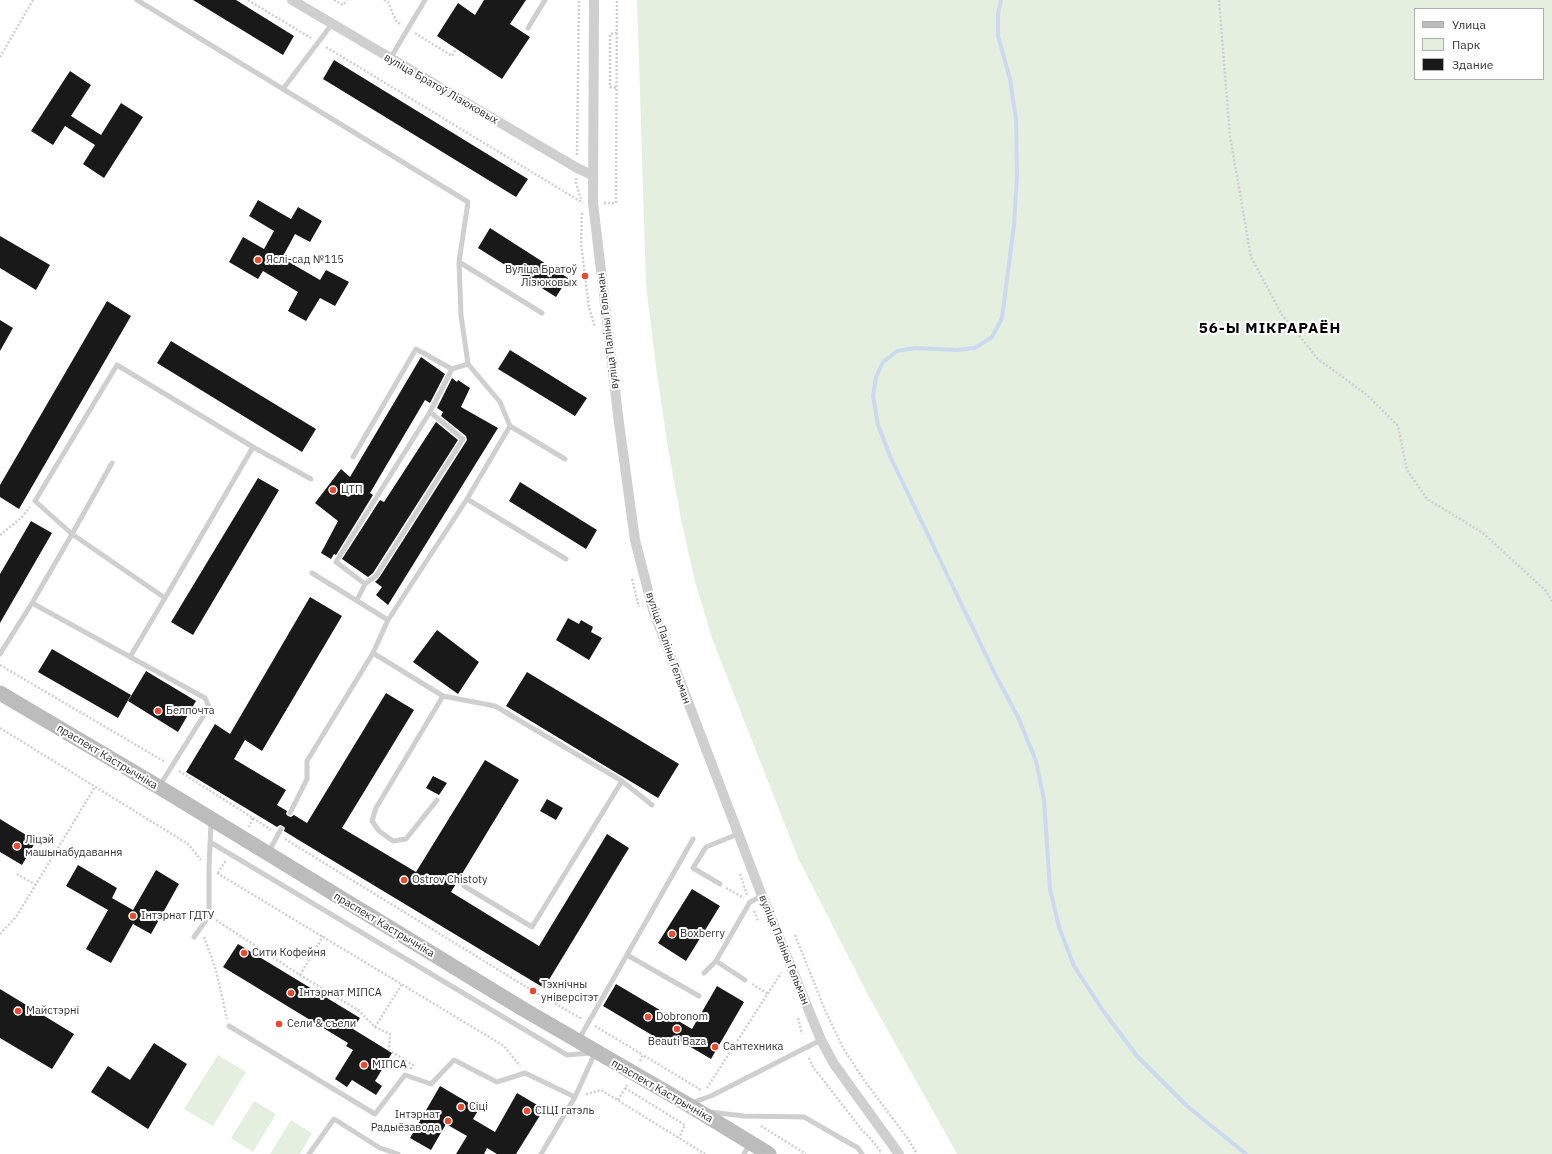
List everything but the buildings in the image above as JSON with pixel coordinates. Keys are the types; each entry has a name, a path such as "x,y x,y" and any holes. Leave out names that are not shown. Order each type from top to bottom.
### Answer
{"main road":[{"name":"праспект Кастрычніка","path":"0,693 159,787 578,1042 692,1107 747,1148 770,1154"}],"street":[{"name":"вуліца Братоў Лізюковых","path":"292,0 577,168 592,175"},
{"name":"вуліца Паліны Гельман","path":"594,0 593,203 619,423 635,540 653,610 762,896 821,1040 834,1064 899,1154"}],"lane":[{"path":"137,0 468,202 459,262 461,315 468,364 500,402 510,426 565,459"},
{"path":"390,58 426,0"},
{"path":"528,28 545,0"},
{"path":"283,90 332,24"},
{"path":"459,262 542,313"},
{"path":"353,457 416,349 452,369"},
{"path":"365,584 336,562 430,412 452,369 468,364"},
{"path":"165,598 72,534 35,501 117,365 253,447 311,479"},
{"path":"357,600 365,584 376,576 463,439 430,412"},
{"path":"290,813 307,778 307,761 372,653 388,620 467,499 510,426"},
{"path":"130,657 253,447"},
{"path":"0,654 32,603 112,462"},
{"path":"467,499 566,559"},
{"path":"312,573 388,620"},
{"path":"32,603 205,698 208,707 159,787"},
{"path":"372,653 443,696 495,706 622,781 652,805"},
{"path":"437,800 406,839 393,841 379,831 372,821 376,808 443,696"},
{"path":"464,886 532,927 622,781"},
{"path":"194,937 208,916 211,819"},
{"path":"268,854 281,829"},
{"path":"720,884 693,868 706,847 738,834"},
{"path":"578,1042 693,839"},
{"path":"210,842 567,1055 595,1052"},
{"path":"704,973 716,961 750,902 762,896"},
{"path":"627,955 699,996"},
{"path":"716,961 745,980"},
{"path":"229,1026 375,1114 405,1075 431,1084 454,1060 497,1082 525,1073 575,1097"},
{"path":"692,1107 821,1040"},
{"path":"541,1154 575,1097 595,1052"},
{"path":"692,1107 744,1116 804,1117 858,1148 862,1154"},
{"path":"310,1154 334,1119 380,1148 398,1154"}],"path":[{"path":"0,57 34,0"},
{"path":"248,0 582,203 616,203 617,0"},
{"path":"334,0 343,5 346,0"},
{"path":"384,0 388,2 396,21 452,56 456,49"},
{"path":"579,0 576,183 582,203 581,243 589,308"},
{"path":"1219,0 1230,136 1251,257 1282,315 1318,359 1367,395 1398,426 1407,470 1427,499 1483,533 1546,591 1552,601"},
{"path":"617,33 610,34 610,87 617,88"},
{"path":"0,535 21,518 35,501"},
{"path":"0,665 172,766"},
{"path":"0,728 188,844 209,868 504,1046 525,1073"},
{"path":"0,934 16,917 95,787"},
{"path":"253,818 278,835 533,991 643,1055"},
{"path":"17,874 36,885"},
{"path":"720,884 750,902"},
{"path":"208,916 358,1010 375,1027 390,1034 389,1050 413,1065 405,1075"},
{"path":"201,927 216,970 229,1026"},
{"path":"795,935 825,1010 844,1048 864,1080 908,1138 917,1154"},
{"path":"300,975 323,936"},
{"path":"705,1092 782,972"},
{"path":"745,980 768,994"},
{"path":"375,1027 402,984"},
{"path":"809,1058 813,1067 862,1130 880,1150 880,1154"},
{"path":"625,1088 685,1125 678,1138"},
{"path":"575,1097 601,1090 705,1154"}],"green space":[{"path":"637,0 1552,0 1552,1154 957,1154 868,995 798,858 713,641 695,582 681,519 668,448 646,285"},
{"path":"218,1055 246,1072 213,1126 184,1109"},
{"path":"254,1101 276,1114 253,1152 231,1138"},
{"path":"291,1120 312,1133 300,1154 270,1154"}],"waterway":[{"path":"1001,0 998,14 998,36 1010,79 1016,119 1017,175 1014,225 1002,318 992,337 975,348 957,350 915,348 897,351 883,362 876,377 873,396 878,425 890,456 997,678 1018,717 1036,761 1044,800 1050,889 1059,927 1074,966 1104,1012 1137,1056 1187,1106 1246,1154"}],"place":[{"name":"Яслі-сад №115","path":"258,260"},
{"name":"Вуліца Братоў Лізюковых","path":"585,276"},
{"name":"ЦТП","path":"333,490"},
{"name":"Белпочта","path":"158,711"},
{"name":"Ліцэй машынабудавання","path":"17,846"},
{"name":"Ostrov Chistoty","path":"404,880"},
{"name":"Інтэрнат ГДТУ","path":"133,916"},
{"name":"Boxberry","path":"672,934"},
{"name":"Сити Кофейня","path":"244,953"},
{"name":"Тэхнічны універсітэт","path":"533,991"},
{"name":"Інтэрнат МІПСА","path":"291,993"},
{"name":"Майстэрні","path":"18,1011"},
{"name":"Dobronom","path":"648,1017"},
{"name":"Сели & съели","path":"279,1024"},
{"name":"Beauti Baza","path":"677,1029"},
{"name":"Сантехника","path":"715,1047"},
{"name":"МІПСА","path":"364,1065"},
{"name":"Сіці","path":"461,1107"},
{"name":"СІЦІ гатэль","path":"527,1111"},
{"name":"Інтэрнат Радыёзавода","path":"448,1121"}],"district":[{"name":"56-Ы МІКРАРАЁН","path":"1270,329"}]}
